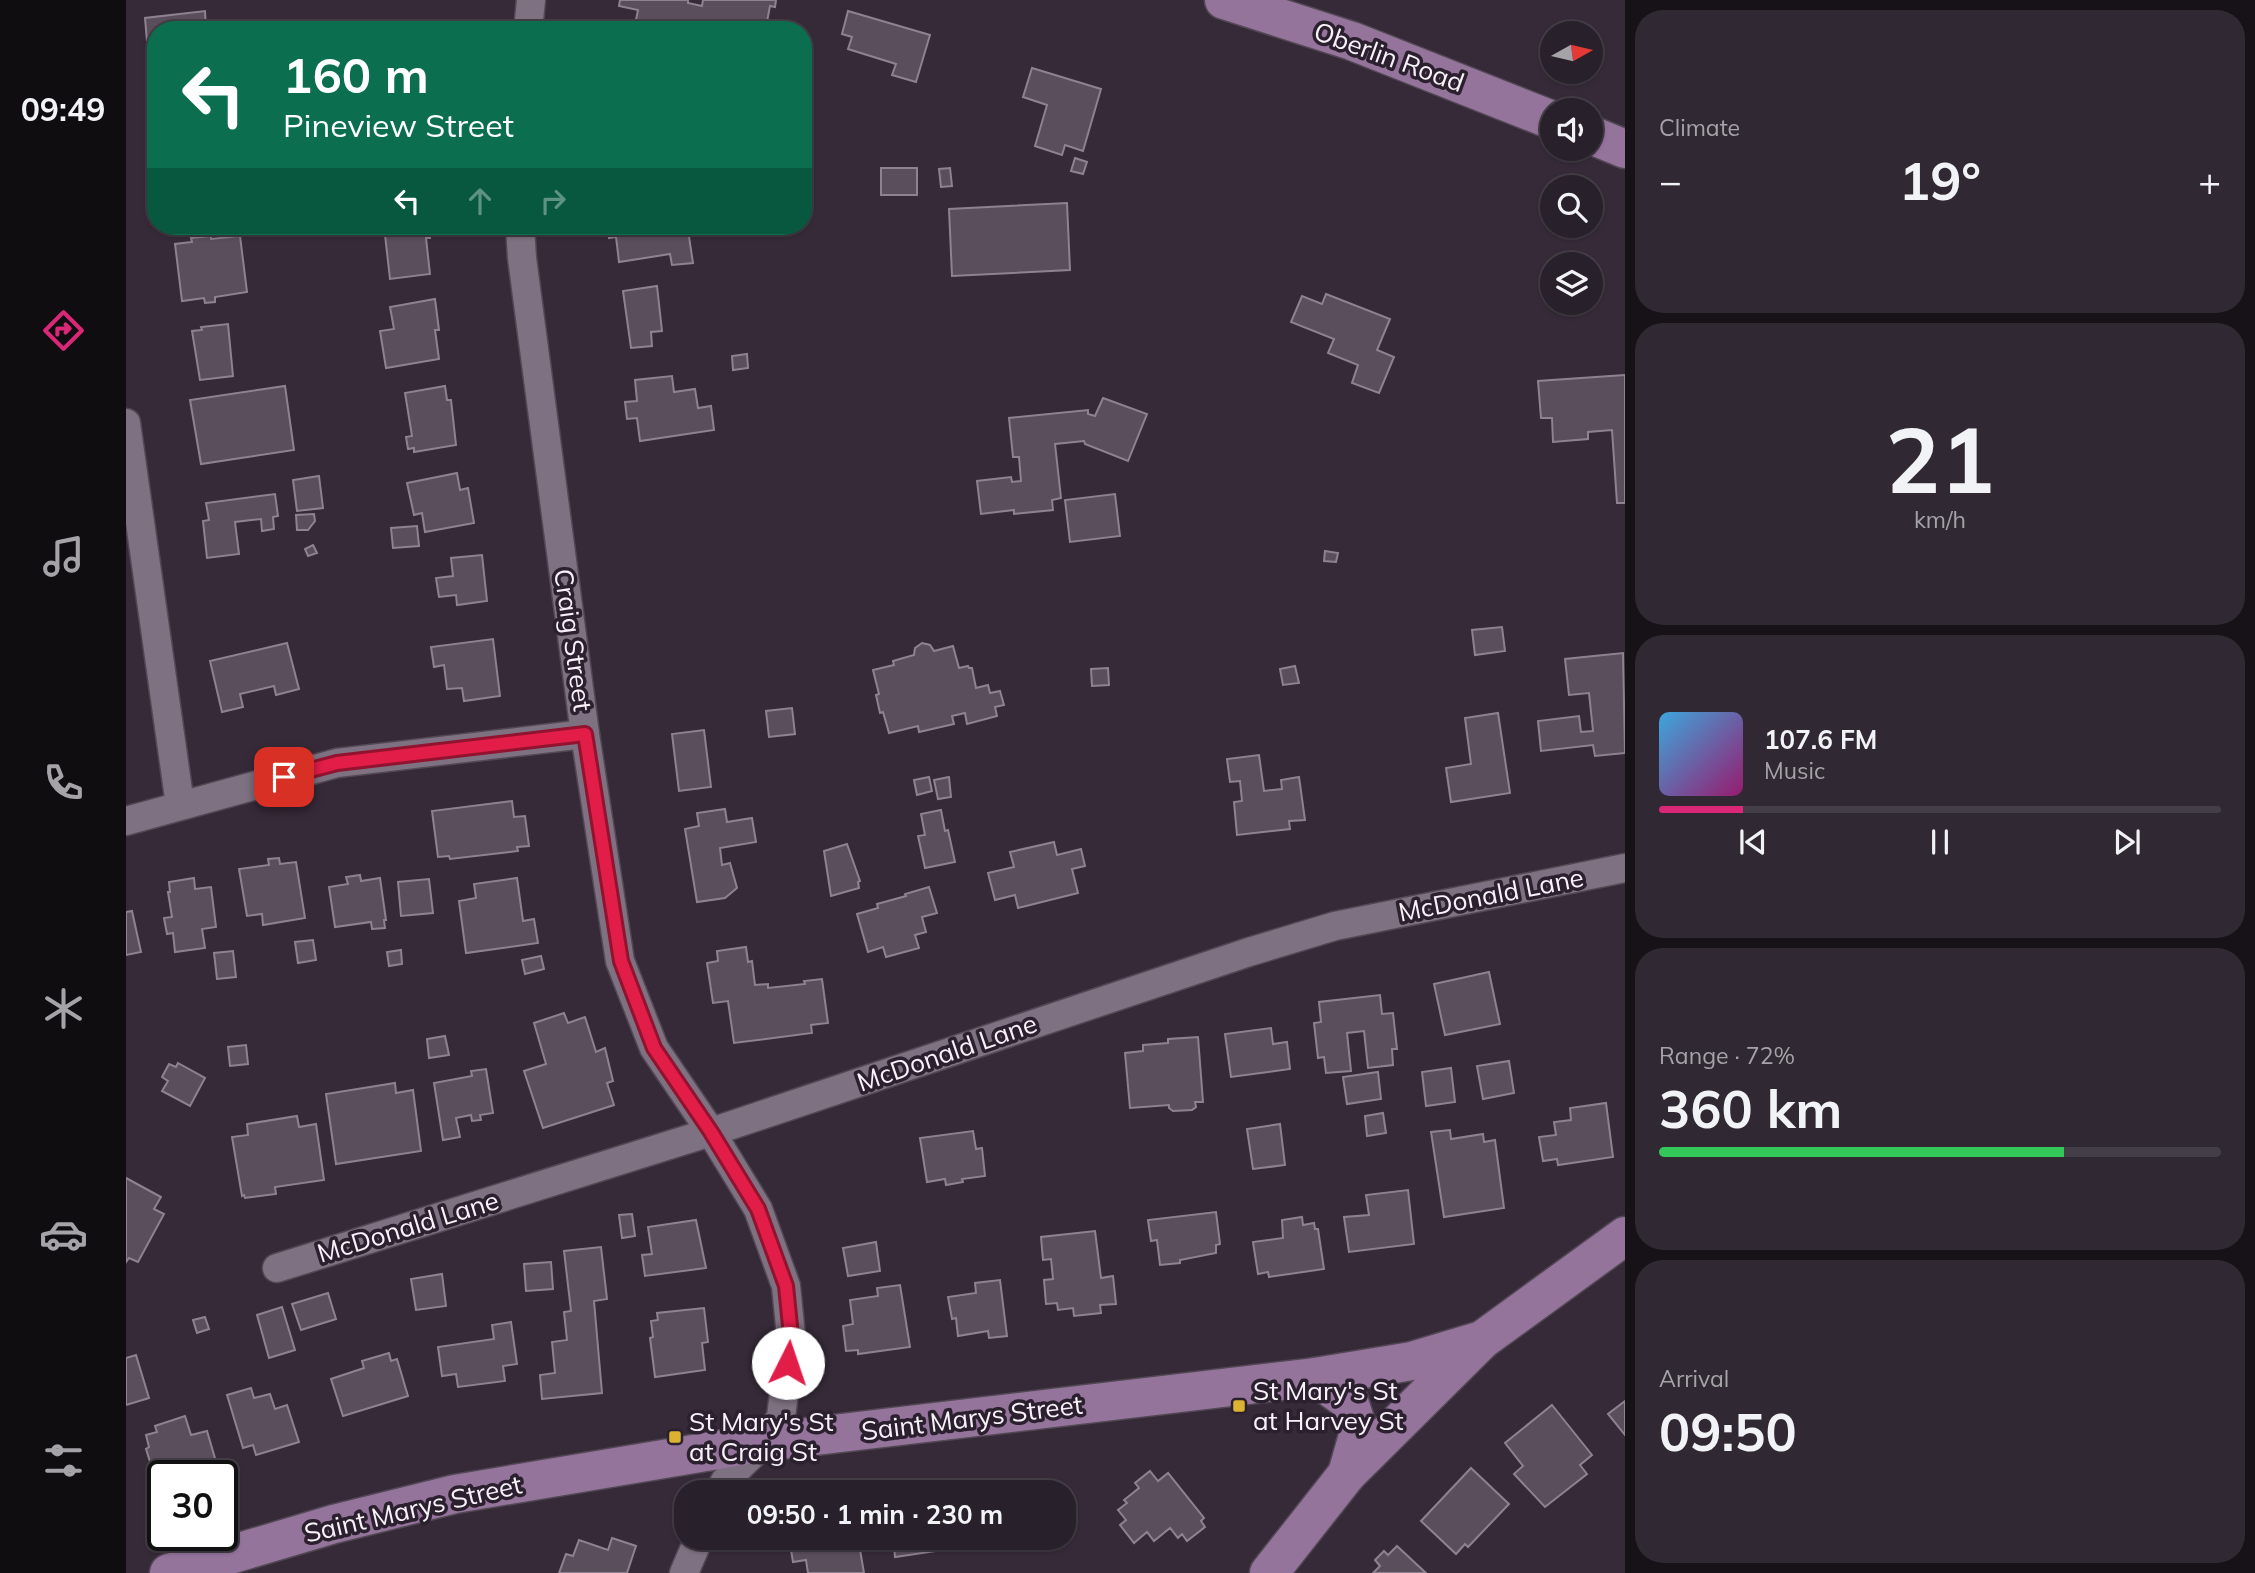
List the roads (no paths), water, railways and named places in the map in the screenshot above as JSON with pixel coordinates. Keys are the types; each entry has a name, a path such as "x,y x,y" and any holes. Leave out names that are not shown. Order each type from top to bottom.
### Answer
{"main road":[{"name":"Oberlin Road","path":"1224,0 1352,41 1540,115"},
{"path":"1603,140 1625,149"},
{"name":"Saint Marys Street","path":"169,1573 233,1563 334,1524 455,1494 765,1442 1315,1377 1412,1361 1482,1340 1625,1236"},
{"path":"1269,1573 1347,1474 1482,1340"},
{"path":"1315,1377 1349,1401 1359,1432 1347,1474"}],"street":[{"path":"529,21 531,0"},
{"name":"Craig Street","path":"521,235 585,734 621,961 654,1048 711,1132 758,1209 786,1286 791,1336 781,1418 765,1442 726,1480"},
{"path":"126,423 180,805"},
{"path":"126,821 337,763 585,734"},
{"name":"McDonald Lane","path":"277,1268 711,1132 1249,952 1335,926 1625,868"},
{"path":"684,1573 694,1550"}],"place":[{"name":"St Mary's St at Harvey St","path":"1239,1406"},
{"name":"St Mary's St at Craig St","path":"675,1437"}]}
